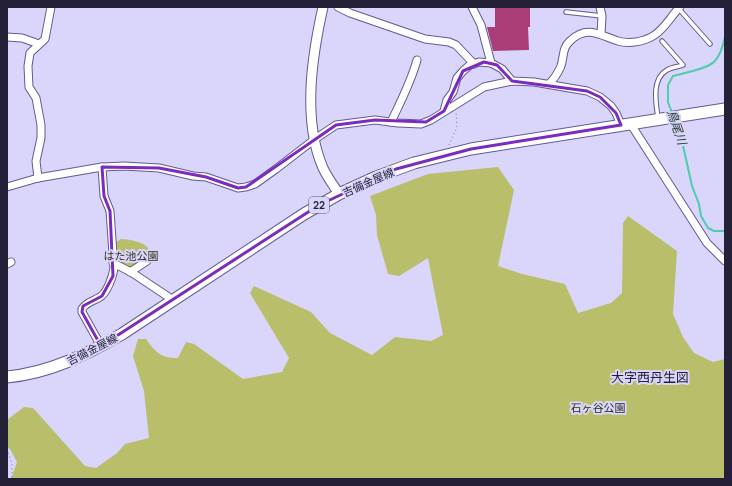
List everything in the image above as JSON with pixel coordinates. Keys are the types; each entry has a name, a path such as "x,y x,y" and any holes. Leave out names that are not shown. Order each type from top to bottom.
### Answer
{"main road":[{"name":"吉備金屋線","path":"7,376 34,372 59,365 80,357 101,346 304,214 339,194 396,169 443,155 482,147 546,138 725,108"}],"street":[{"path":"38,178 36,161 42,125 36,98 29,87 28,66 30,53 44,39 51,7"},
{"path":"323,7 312,77 311,105 315,139 324,170 339,194"},
{"path":"338,7 350,13 425,39 449,42 456,45 474,64"},
{"path":"472,7 482,25 491,63"},
{"path":"600,7 602,16 601,34"},
{"path":"549,84 559,71 564,50 570,41 583,33 588,32 601,34 623,42 635,42 648,39 663,28 679,7"},
{"path":"7,37 22,38 39,44"},
{"path":"391,122 408,88 417,60"},
{"path":"444,111 447,100 453,92 457,78 466,68 474,64 484,62 491,63 502,69 512,81"},
{"path":"7,187 38,178 102,167 124,166 159,168 193,176 206,177 238,188 246,188 255,184 336,125 375,120 421,124 484,87 512,81 549,84 587,91 600,97 611,106 626,124 707,243 725,261"},
{"path":"101,346 87,323 82,309 87,304 102,296 113,276 110,211 104,196 102,167"},
{"path":"130,272 147,261"},
{"path":"113,263 130,272 173,300"}],"lane":[{"path":"679,7 710,44"},
{"path":"566,12 602,16"},
{"path":"662,41 683,65 667,70 658,80 656,94 662,118"}],"path":[{"path":"443,155 457,127 454,105"},
{"path":"7,449 12,464 12,479"}],"highlighted area":[{"path":"484,62 497,65 512,81 587,91 600,97 616,113 621,125 471,149 396,169 319,205 101,346 82,312 83,306 102,296 113,276 110,211 104,196 102,167 159,168 206,177 238,188 246,187 336,125 375,120 426,122 444,111 463,71"}],"green space":[{"name":"石ヶ谷公園","path":"498,167 514,190 498,266 522,274 565,284 578,313 611,303 622,293 623,223 628,216 677,251 673,314 683,337 694,353 713,362 725,359 725,479 11,479 17,462 10,449 7,447 7,420 24,407 33,408 85,466 96,468 117,453 125,444 149,438 144,391 133,356 138,339 146,339 159,354 172,358 178,358 186,342 194,344 243,379 282,372 289,358 250,293 254,286 311,312 330,333 372,355 395,337 431,341 443,335 428,258 399,276 388,274 377,235 376,215 370,196 428,174"},
{"name":"はた池公園","path":"121,239 136,241 146,246 149,251 150,261 134,272 117,263 115,243"}],"building":[{"path":"495,7 530,7 530,27 528,27 529,50 493,51 487,27 495,27"}],"waterway":[{"name":"鳥尾川","path":"672,113 668,102 668,85 673,76 712,64 723,47 725,37"},
{"name":"鳥尾川","path":"675,121 682,141 692,186 699,204 701,216 708,228 714,231 725,231"}],"district":[{"name":"大字西丹生図","path":"650,377"}]}
